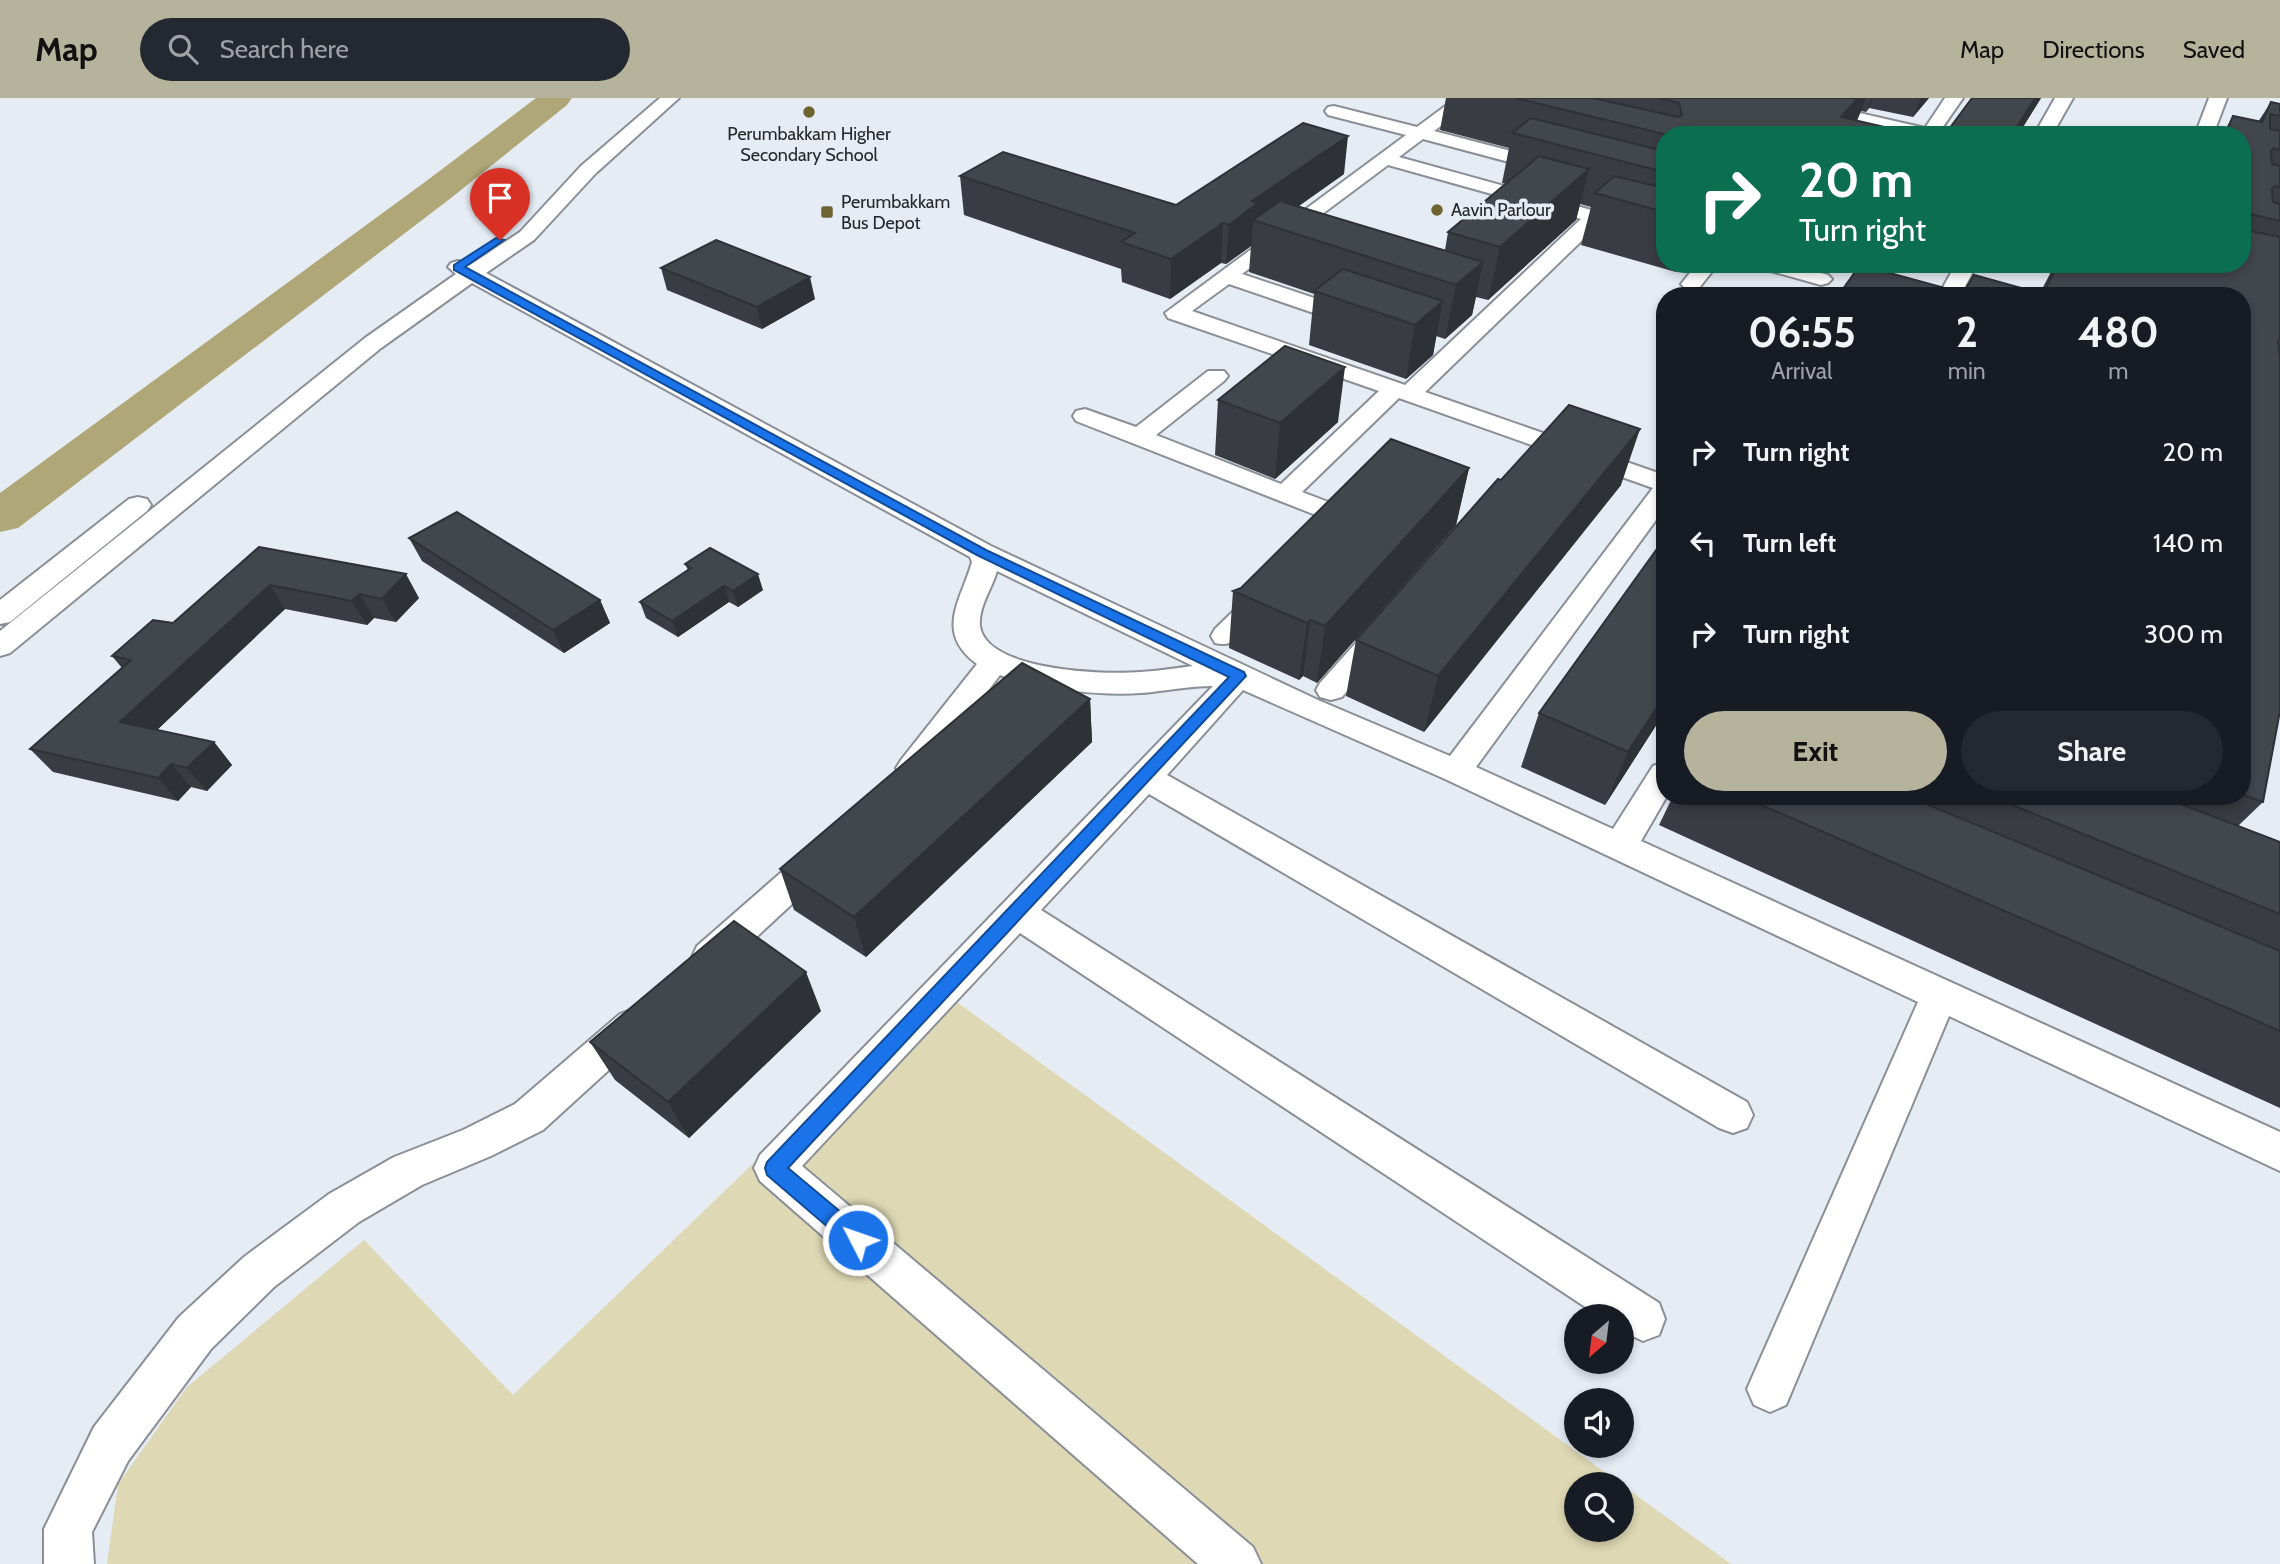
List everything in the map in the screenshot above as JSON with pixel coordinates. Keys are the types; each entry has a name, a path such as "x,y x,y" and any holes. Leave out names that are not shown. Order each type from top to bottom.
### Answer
{"street":[{"path":"0,646 512,232 599,142 650,98"},
{"path":"0,615 347,341 527,236 588,170 670,98"},
{"path":"1770,98 1834,104 1904,126"},
{"path":"1935,126 1954,98"},
{"path":"2048,126 2064,98"},
{"path":"2208,126 2218,98"},
{"path":"1454,108 1176,313 1656,480"},
{"path":"1334,110 1570,172"},
{"path":"1386,159 1656,234"},
{"path":"1502,215 1523,197"},
{"path":"1285,494 1402,392 1453,352 1595,217"},
{"path":"1272,242 1299,250"},
{"path":"465,271 981,552 1307,708 1456,771 2280,1152"},
{"path":"1692,284 1701,273"},
{"path":"1797,273 1821,280"},
{"path":"1227,276 1377,326"},
{"path":"1469,304 1494,312"},
{"path":"1428,343 1453,352"},
{"path":"1139,437 1216,376"},
{"path":"1085,416 1343,517 1314,547"},
{"path":"1528,463 1546,442"},
{"path":"1456,771 1656,502"},
{"path":"981,552 986,562 981,580 968,605 965,627 975,648 994,663 1022,673 1138,683 1197,676 1239,676"},
{"path":"1225,636 1284,576"},
{"path":"1331,690 1394,618"},
{"path":"888,795 994,663"},
{"path":"1236,1564 774,1168 1239,676"},
{"path":"1145,777 1733,1115"},
{"path":"1620,847 1656,787"},
{"path":"687,977 851,830"},
{"path":"1015,912 1643,1319"},
{"path":"1770,1389 1939,995"},
{"path":"69,1564 68,1529 111,1444 195,1333 259,1272 344,1208 408,1171 477,1143 529,1117 656,1005"}],"shaded area":[{"path":"936,987 1564,1443 1564,1458 1585,1458 1604,1472 1564,1472 1564,1542 1634,1542 1634,1494 1731,1564 107,1564 118,1484 187,1387 364,1240 513,1395"}],"building":[{"path":"1516,98 1593,98 1678,117 1682,115 1679,103 1659,98 1858,98 1841,117 1880,126 1656,126 1656,132"},
{"path":"1972,98 2035,98 2018,126 1951,126"},
{"path":"2271,102 2280,104 2280,116 2270,114 2270,129 2280,131 2280,150 2274,148 2271,151 2272,164 2280,166 2280,187 2275,186 2272,189 2273,202 2280,204 2280,221 2251,214 2251,126 2229,126 2233,116 2262,122"},
{"path":"1531,118 1656,149 1656,170 1512,133"},
{"path":"1303,123 1348,136 1252,201 1258,203 1229,225 1223,223 1171,259 1121,242 1135,233 960,176 1003,152 1176,205"},
{"path":"1539,156 1589,169 1500,247 1448,232"},
{"path":"1614,176 1656,186 1656,210 1595,193"},
{"path":"1280,201 1483,262 1456,285 1253,220"},
{"path":"2251,231 2280,237 2280,711 2263,802 2251,797 2251,287 2046,287 2054,273 2251,273"},
{"path":"716,240 810,277 757,307 661,268"},
{"path":"1343,269 1443,301 1415,325 1314,291"},
{"path":"1854,273 1889,273 1941,287 1844,287"},
{"path":"1974,275 2018,287 1967,287"},
{"path":"1285,346 1345,367 1280,423 1218,400"},
{"path":"1569,405 1640,429 1438,676 1356,640 1498,479 1501,480"},
{"path":"1391,439 1469,468 1325,626 1310,620 1307,623 1233,591 1241,588"},
{"path":"457,512 600,600 553,630 409,538"},
{"path":"259,547 406,574 382,599 359,594 352,601 270,585 120,722 214,742 187,768 171,764 158,778 30,749 131,660 112,656 153,620 173,623"},
{"path":"710,548 758,574 733,591 724,586 672,621 640,602 691,568 685,564"},
{"path":"1656,550 1656,708 1628,752 1539,713"},
{"path":"1022,663 1090,699 854,917 780,869"},
{"path":"1762,805 1929,805 2280,951 2280,1031"},
{"path":"2012,805 2183,805 2280,842 2280,914"},
{"path":"734,921 806,972 668,1102 590,1042"}],"waterway":[{"path":"0,517 438,190 556,98"}],"place":[{"name":"Perumbakkam Higher Secondary School","path":"809,112"},
{"name":"Aavin Parlour","path":"1437,210"},
{"name":"Perumbakkam Bus Depot","path":"827,212"}],"route":[{"path":"500,240 458,267 981,552 1239,676 774,1168 858,1240"}]}
